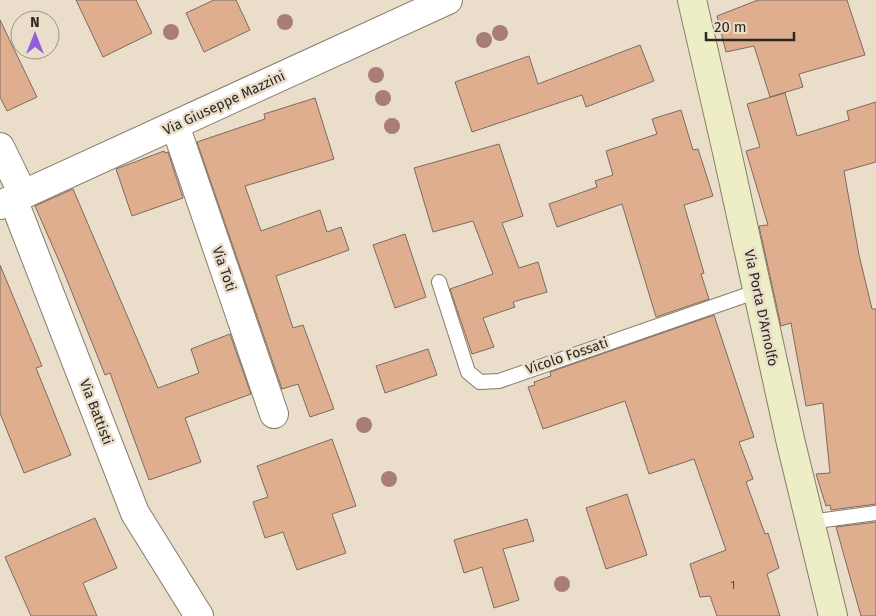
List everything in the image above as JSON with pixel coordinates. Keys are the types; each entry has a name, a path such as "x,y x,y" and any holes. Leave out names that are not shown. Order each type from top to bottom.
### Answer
{"main road":[{"name":"Via Porta D'Arnolfo","path":"692,0 788,430 833,616"}],"street":[{"name":"Via Giuseppe Mazzini","path":"12,200 448,0"},
{"name":"Via Toti","path":"175,125 274,414"},
{"name":"Via Battisti","path":"0,147 12,200 135,513 199,616"}],"lane":[{"name":"Vicolo Fossati","path":"439,282 468,372 480,382 499,381 758,291"},
{"path":"810,522 876,513"}],"building":[{"path":"76,0 136,0 152,33 103,57"},
{"path":"214,0 236,0 250,30 204,52 186,13"},
{"path":"758,0 847,0 865,55 799,74 803,87 770,97 754,46 726,52 717,16"},
{"path":"0,20 10,41 10,60 19,60 37,97 7,111 0,97"},
{"path":"640,45 654,81 586,107 582,95 472,132 455,82 529,56 538,84"},
{"path":"785,93 797,136 849,120 847,111 876,102 876,162 844,171 859,255 872,309 876,309 876,504 831,510 830,505 826,506 816,474 830,473 823,403 806,406 791,323 781,326 759,226 768,225 746,151 760,147 747,104"},
{"path":"315,98 334,159 245,186 261,231 320,210 327,232 341,227 349,250 276,276 293,328 303,325 334,409 310,417 298,384 282,389 197,142 265,119 264,114"},
{"path":"681,110 693,150 698,149 713,196 684,205 704,273 701,274 709,299 656,317 622,204 557,227 549,204 597,187 595,181 613,175 606,151 657,134 652,119"},
{"path":"499,144 523,216 502,223 519,268 538,262 547,292 513,302 515,307 483,318 494,347 472,354 450,289 493,274 473,221 433,232 414,168"},
{"path":"164,151 165,153 168,152 183,198 132,216 116,169"},
{"path":"73,189 158,388 199,373 191,349 230,334 251,394 185,418 201,462 149,480 110,373 105,375 35,206"},
{"path":"405,234 426,297 395,308 373,245"},
{"path":"0,265 42,366 36,368 71,455 24,473 0,413"},
{"path":"714,315 754,437 739,442 753,479 746,482 765,534 768,533 779,568 767,574 780,616 717,616 710,596 700,597 690,564 726,550 694,459 649,474 625,401 543,429 528,387 535,385 534,382 551,376 550,372"},
{"path":"428,349 437,375 385,393 376,366"},
{"path":"332,439 356,506 332,514 346,553 297,570 283,532 265,538 253,502 268,497 257,466"},
{"path":"627,494 647,555 606,569 586,508"},
{"path":"95,518 117,568 83,583 97,616 31,616 5,557"},
{"path":"527,519 534,541 503,549 519,600 494,608 482,567 464,573 454,540"},
{"path":"876,522 876,616 861,616 836,527"}]}
